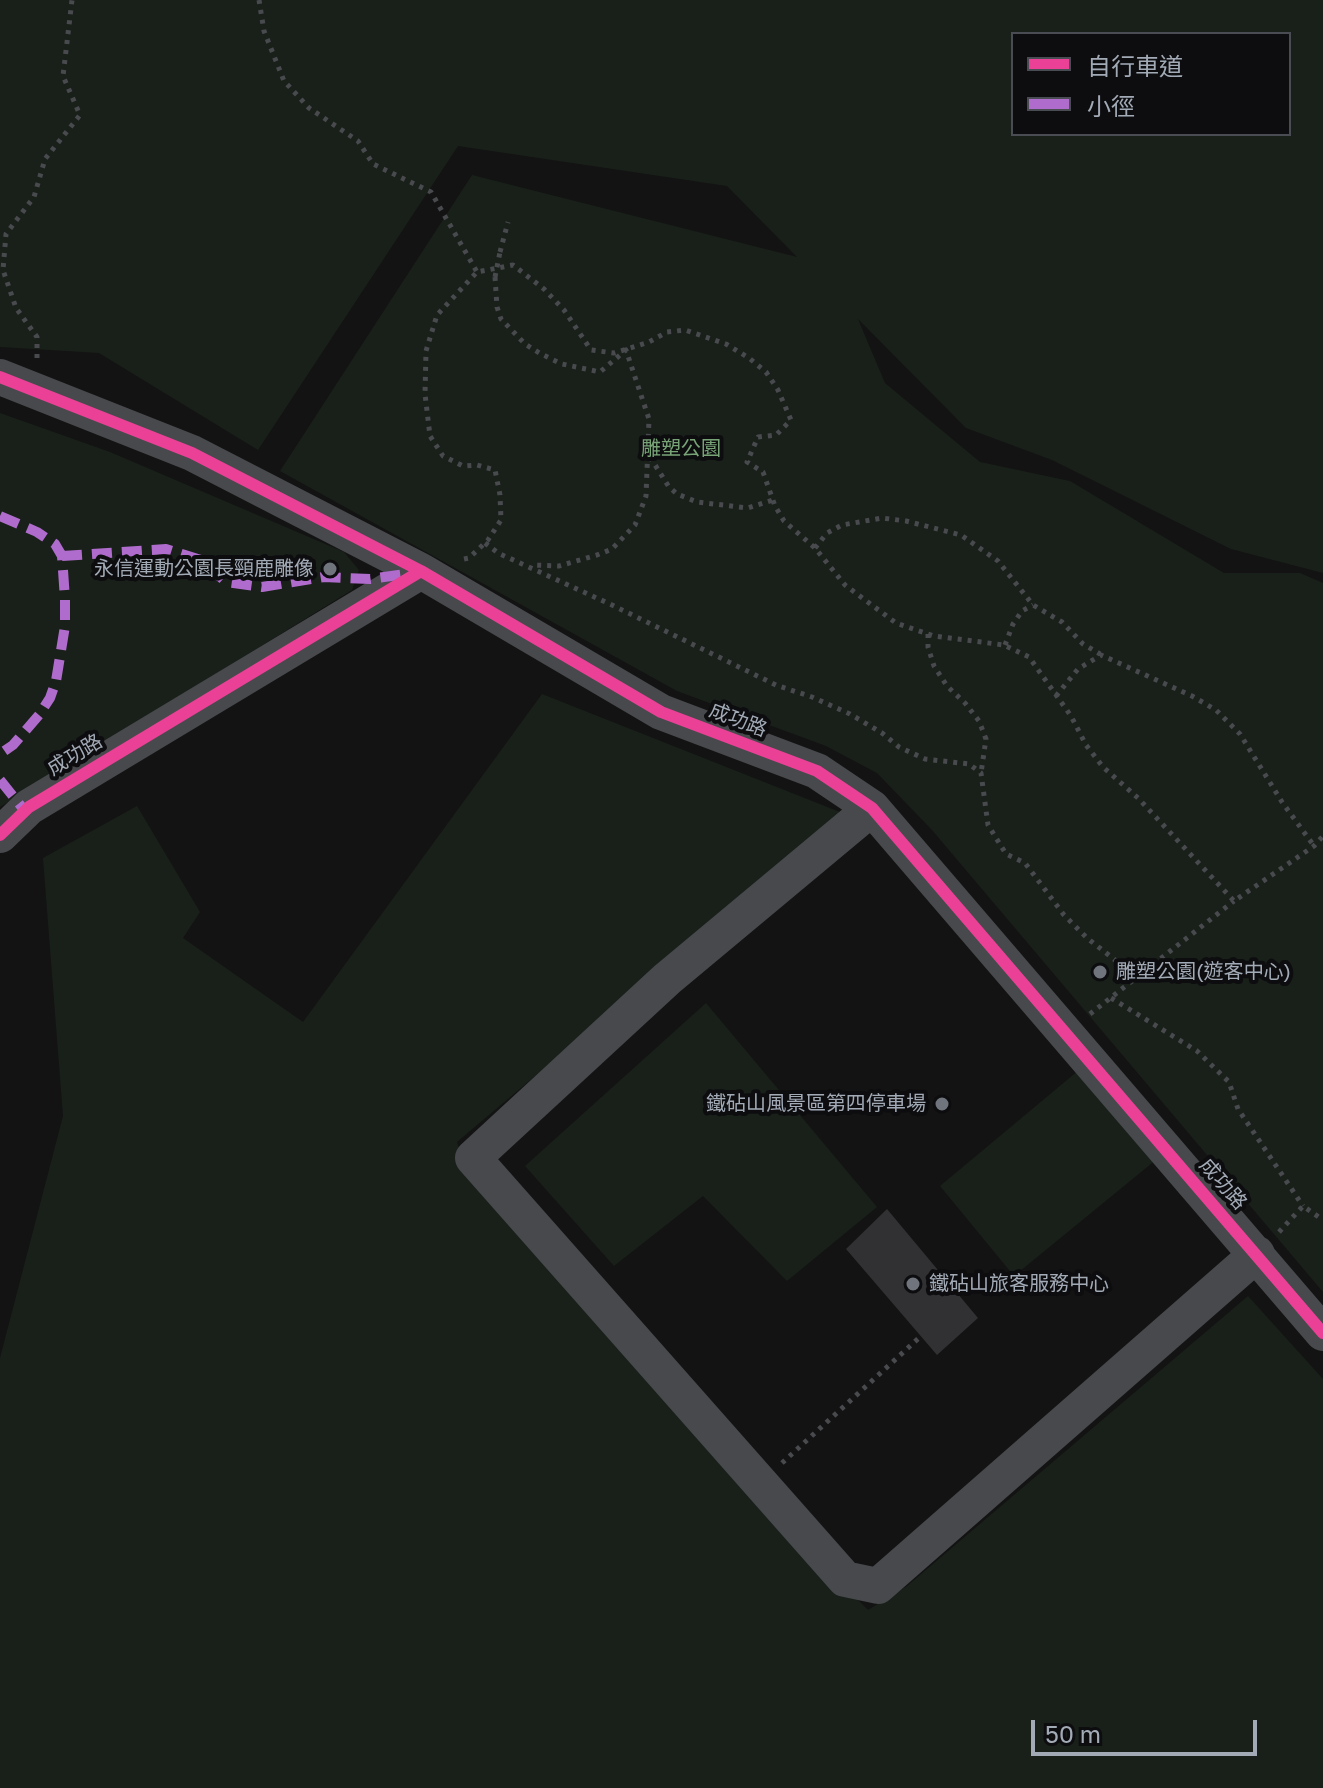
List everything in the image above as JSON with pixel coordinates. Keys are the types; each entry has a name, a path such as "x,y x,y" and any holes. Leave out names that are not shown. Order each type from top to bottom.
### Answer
{"street":[{"path":"1,378 192,453 421,571"},
{"name":"成功路","path":"0,835 29,807 421,571 661,712 817,771 872,808 1323,1333"},
{"path":"872,808 667,979 473,1158 845,1579 878,1586 1257,1254"}],"path":[{"path":"1,378 37,363 37,337 16,308 3,270 6,234 34,197 45,159 80,115 63,76 72,0"},
{"path":"259,0 264,31 284,81 309,108 358,141 373,164 431,192 477,272"},
{"path":"508,222 495,277 501,319 525,344 562,364 600,372 626,350"},
{"path":"421,571 469,558 485,543 501,520 495,470 477,465 463,466 443,456 430,436 425,394 426,351 437,315 477,272 513,265 544,289 564,310 591,350 614,353 667,332 685,330 726,344 766,372 791,420 776,435 758,437 747,462 763,472 784,521 815,548 845,585 896,623 928,634 1004,645 1029,657 1103,767 1152,813 1234,901"},
{"path":"527,565 559,566 612,549 635,525 642,511 649,456 649,419 626,350"},
{"path":"649,456 669,487 697,502 748,508 773,500"},
{"path":"815,548 827,533 842,525 873,519 906,521 961,535 998,561 1033,605 1062,622 1083,644 1216,710 1253,752 1282,802 1314,846"},
{"path":"485,543 498,553 776,685 850,714 899,747 925,759 969,764 981,773"},
{"path":"1004,645 1022,611 1033,605"},
{"path":"928,634 934,666 947,686 979,721 986,739 981,773 988,825 1006,854 1025,863 1064,915 1087,938 1138,978"},
{"path":"1056,696 1078,669 1101,655"},
{"path":"1066,1031 1234,901 1314,846 1323,836"},
{"path":"1111,998 1197,1051 1229,1082 1243,1119 1303,1206 1323,1220"},
{"path":"1257,1254 1303,1206"},
{"path":"760,1483 921,1336"}],"green space":[{"name":"雕塑公園","path":"0,0 1323,0 1323,573 1231,549 1052,460 966,428 858,319 885,383 980,462 1070,481 1224,573 1300,573 1323,583 1323,1292 932,830 877,773 826,746 677,691 280,471 472,175 797,257 727,186 458,146 258,450 99,353 0,347"},
{"path":"0,413 110,452 344,552 359,570 352,590 0,807"},
{"path":"542,694 845,814 457,1142 464,1164 741,1484 868,1610 907,1586 1248,1296 1323,1379 1323,1788 0,1788 0,1358 63,1116 43,858 137,806 200,912 183,938 303,1022"},
{"path":"706,1003 877,1207 787,1281 703,1196 614,1266 525,1166"},
{"path":"1079,1070 1157,1159 1014,1276 940,1186"}],"building":[{"name":"鐵砧山旅客服務中心","path":"887,1209 978,1318 937,1355 846,1249"}],"marked path":[{"path":"0,516 37,532 55,544 62,556 65,599 65,626 56,681 50,698 13,745 0,754"},
{"path":"62,556 166,549 201,560 226,582 262,587 324,577 370,579 406,574"},
{"path":"0,780 25,811"}],"cycle path":[{"path":"0,377 192,453 421,571"},
{"path":"0,835 29,807 421,571 661,712 817,771 872,808 1323,1333"}],"place":[{"name":"永信運動公園長頸鹿雕像","path":"330,569"},
{"name":"雕塑公園(遊客中心)","path":"1100,972"},
{"name":"鐵砧山風景區第四停車場","path":"942,1104"},
{"name":"鐵砧山旅客服務中心","path":"913,1284"}]}
